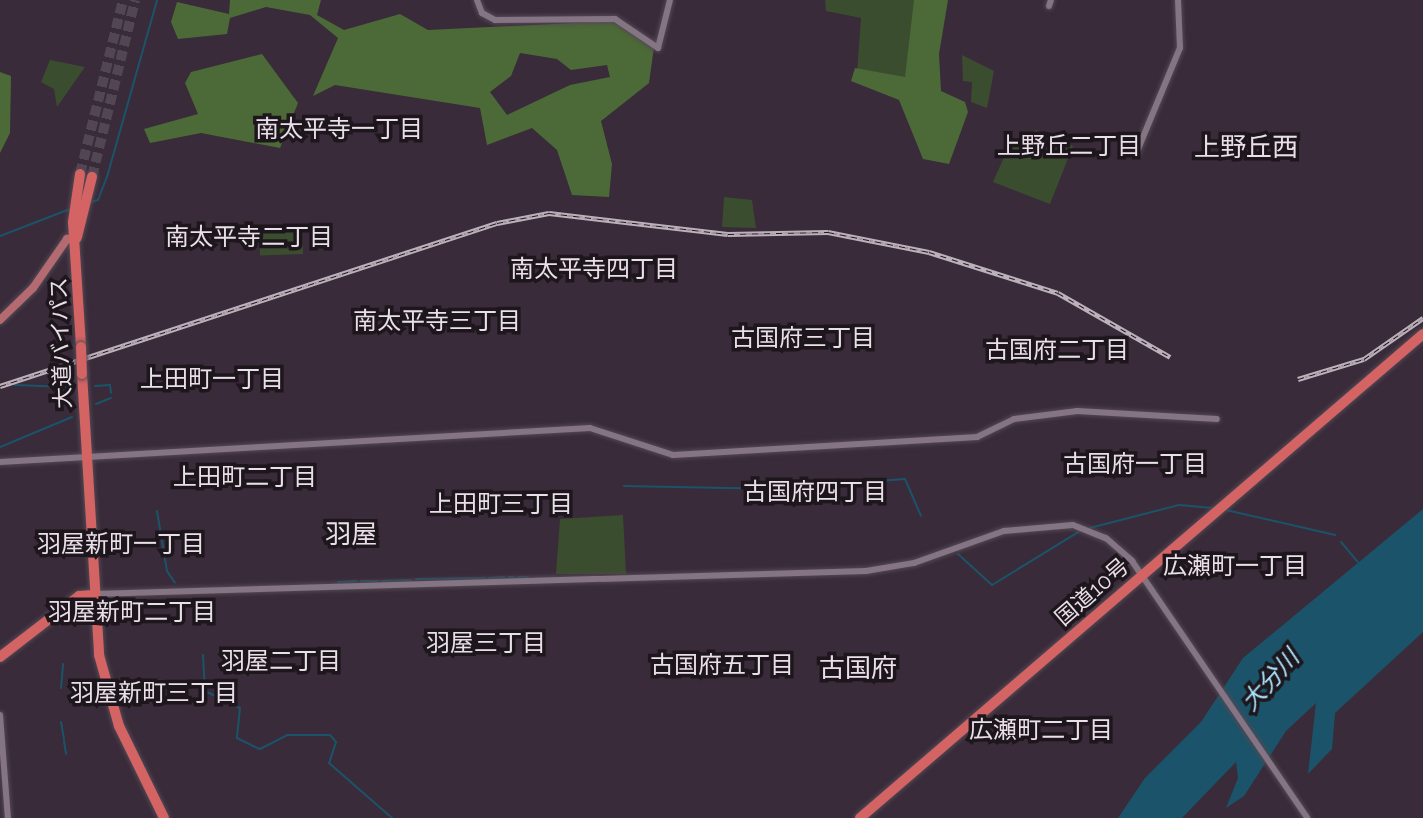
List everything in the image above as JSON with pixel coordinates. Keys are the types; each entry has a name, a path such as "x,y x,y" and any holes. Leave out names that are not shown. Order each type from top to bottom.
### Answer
{"highway":[{"name":"大道バイパス","path":"86,175 77,239 90,595 103,699 161,818"},
{"name":"国道10号","path":"860,818 1423,334"},
{"path":"0,657 90,595"}],"main road":[{"path":"0,320 33,288 61,245 77,239"}],"street":[{"path":"477,0 482,13 495,20 615,19 658,48 670,0"},
{"path":"1136,154 1180,48 1178,0"},
{"path":"0,462 85,453 590,428 673,455 977,437 1014,419 1068,412 1217,419"},
{"path":"90,595 869,571 1028,526 1087,529 1121,549 1143,575 1307,818"},
{"path":"0,715 8,818"}],"green space":[{"path":"230,0 321,0 317,15 344,30 400,14 428,30 615,21 654,47 649,83 601,121 612,164 609,197 572,195 557,150 532,128 487,145 480,108 335,85 313,96 338,38 310,15 266,7 230,18 227,34 178,39 171,22 177,2 229,14","holes":["520,53 557,59 571,70 607,65 610,77 570,85 507,115 490,92 511,76"]},
{"path":"825,0 929,0 925,86 857,73 861,18 826,11"},
{"path":"914,0 948,0 939,54 941,91 965,102 968,112 949,164 923,159 899,100 851,81 855,68 905,77"},
{"path":"262,54 298,103 280,148 201,133 150,143 144,129 198,114 185,83 191,72"},
{"path":"962,55 994,71 987,108 971,102 972,82 963,81"},
{"path":"50,60 85,67 57,107 54,89 41,82"},
{"path":"0,72 11,76 10,133 0,153"},
{"path":"1036,130 1073,146 1050,204 993,182 1009,146"},
{"path":"724,197 752,200 756,228 722,227"},
{"path":"302,225 303,254 260,255 259,227"},
{"path":"623,515 626,574 556,574 560,519"}],"water":[{"name":"大分川","path":"1423,509 1423,632 1335,713 1332,749 1308,774 1316,703 1286,731 1244,796 1226,808 1238,778 1236,762 1182,818 1118,818 1145,778 1201,722 1243,658"}],"waterway":[{"path":"91,202 98,200 107,177 157,0"},
{"path":"0,236 70,209"},
{"path":"15,385 69,387"},
{"path":"95,386 110,385 111,393"},
{"path":"96,404 111,398"},
{"path":"0,447 72,417"},
{"path":"624,486 776,489 905,479 921,516"},
{"path":"1086,529 1179,505 1216,508"},
{"path":"1226,510 1335,535"},
{"path":"157,511 167,571 175,583"},
{"path":"958,554 992,585 1080,531"},
{"path":"1341,542 1358,562"},
{"path":"489,578 504,577"},
{"path":"509,577 514,577"},
{"path":"518,577 528,577"},
{"path":"416,579 485,578"},
{"path":"382,581 411,580"},
{"path":"338,582 356,581"},
{"path":"361,581 378,581"},
{"path":"203,655 205,691 240,708 237,738 260,749 287,735 330,735 336,742 329,763 392,818"},
{"path":"61,688 63,664"},
{"path":"61,722 64,739"},
{"path":"64,741 66,754"}],"tunnel":[{"path":"80,174 123,0"},
{"path":"92,177 135,0"}],"railway":[{"path":"0,386 497,223 549,213 728,234 828,232 929,252 1058,293 1170,357"},
{"path":"1298,379 1364,359 1423,318"}],"district":[{"name":"南太平寺一丁目","path":"339,129"},
{"name":"上野丘二丁目","path":"1069,146"},
{"name":"上野丘西","path":"1246,148"},
{"name":"南太平寺二丁目","path":"249,237"},
{"name":"南太平寺四丁目","path":"594,269"},
{"name":"南太平寺三丁目","path":"437,321"},
{"name":"古国府三丁目","path":"803,338"},
{"name":"古国府二丁目","path":"1057,350"},
{"name":"上田町一丁目","path":"212,379"},
{"name":"古国府一丁目","path":"1135,464"},
{"name":"上田町二丁目","path":"245,477"},
{"name":"古国府四丁目","path":"815,492"},
{"name":"上田町三丁目","path":"501,504"},
{"name":"羽屋","path":"351,535"},
{"name":"羽屋新町一丁目","path":"121,544"},
{"name":"広瀬町一丁目","path":"1235,566"},
{"name":"羽屋新町二丁目","path":"132,612"},
{"name":"羽屋三丁目","path":"486,643"},
{"name":"羽屋二丁目","path":"281,661"},
{"name":"古国府五丁目","path":"722,665"},
{"name":"古国府","path":"858,669"},
{"name":"羽屋新町三丁目","path":"154,693"},
{"name":"広瀬町二丁目","path":"1041,730"}]}
